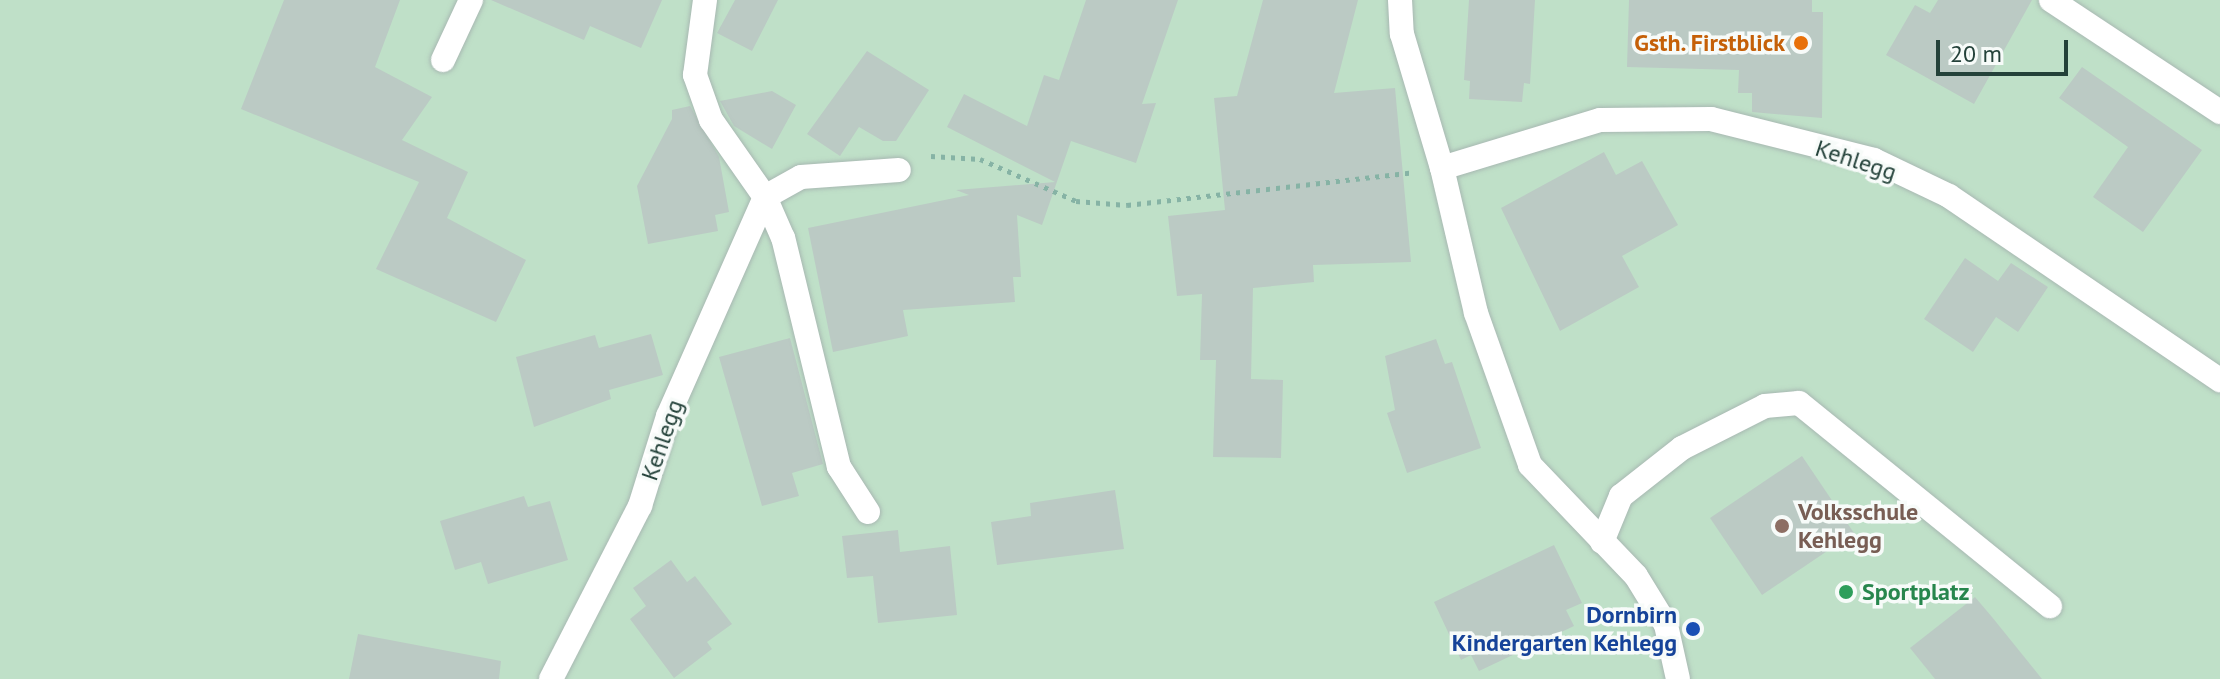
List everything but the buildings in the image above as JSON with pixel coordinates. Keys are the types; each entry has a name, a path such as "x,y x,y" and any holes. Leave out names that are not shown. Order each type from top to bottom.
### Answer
{"street":[{"path":"443,60 471,0"},
{"path":"705,0 699,17 695,75 711,120 765,197 783,238 839,467 868,512"},
{"path":"1400,0 1402,34 1442,168 1476,313 1530,465 1636,576 1666,625 1678,679"},
{"path":"2051,0 2220,112"},
{"name":"Kehlegg","path":"1442,168 1600,120 1711,119 1874,160 1949,196 2220,380"},
{"path":"765,197 801,177 899,170"},
{"name":"Kehlegg","path":"551,679 640,506 668,416 765,197"},
{"path":"1602,542 1621,496 1682,448 1765,406 1799,403 2050,606"}],"path":[{"path":"899,170 938,153 966,157 1076,201 1127,205 1303,189 1442,168"}],"green space":[{"path":"0,0 2220,0 2220,679 0,679"}],"place":[{"name":"Gsth. Firstblick","path":"1801,43"},
{"name":"Volksschule Kehlegg","path":"1782,526"},
{"name":"Sportplatz","path":"1846,592"},
{"name":"Dornbirn Kindergarten Kehlegg","path":"1693,629"}]}
